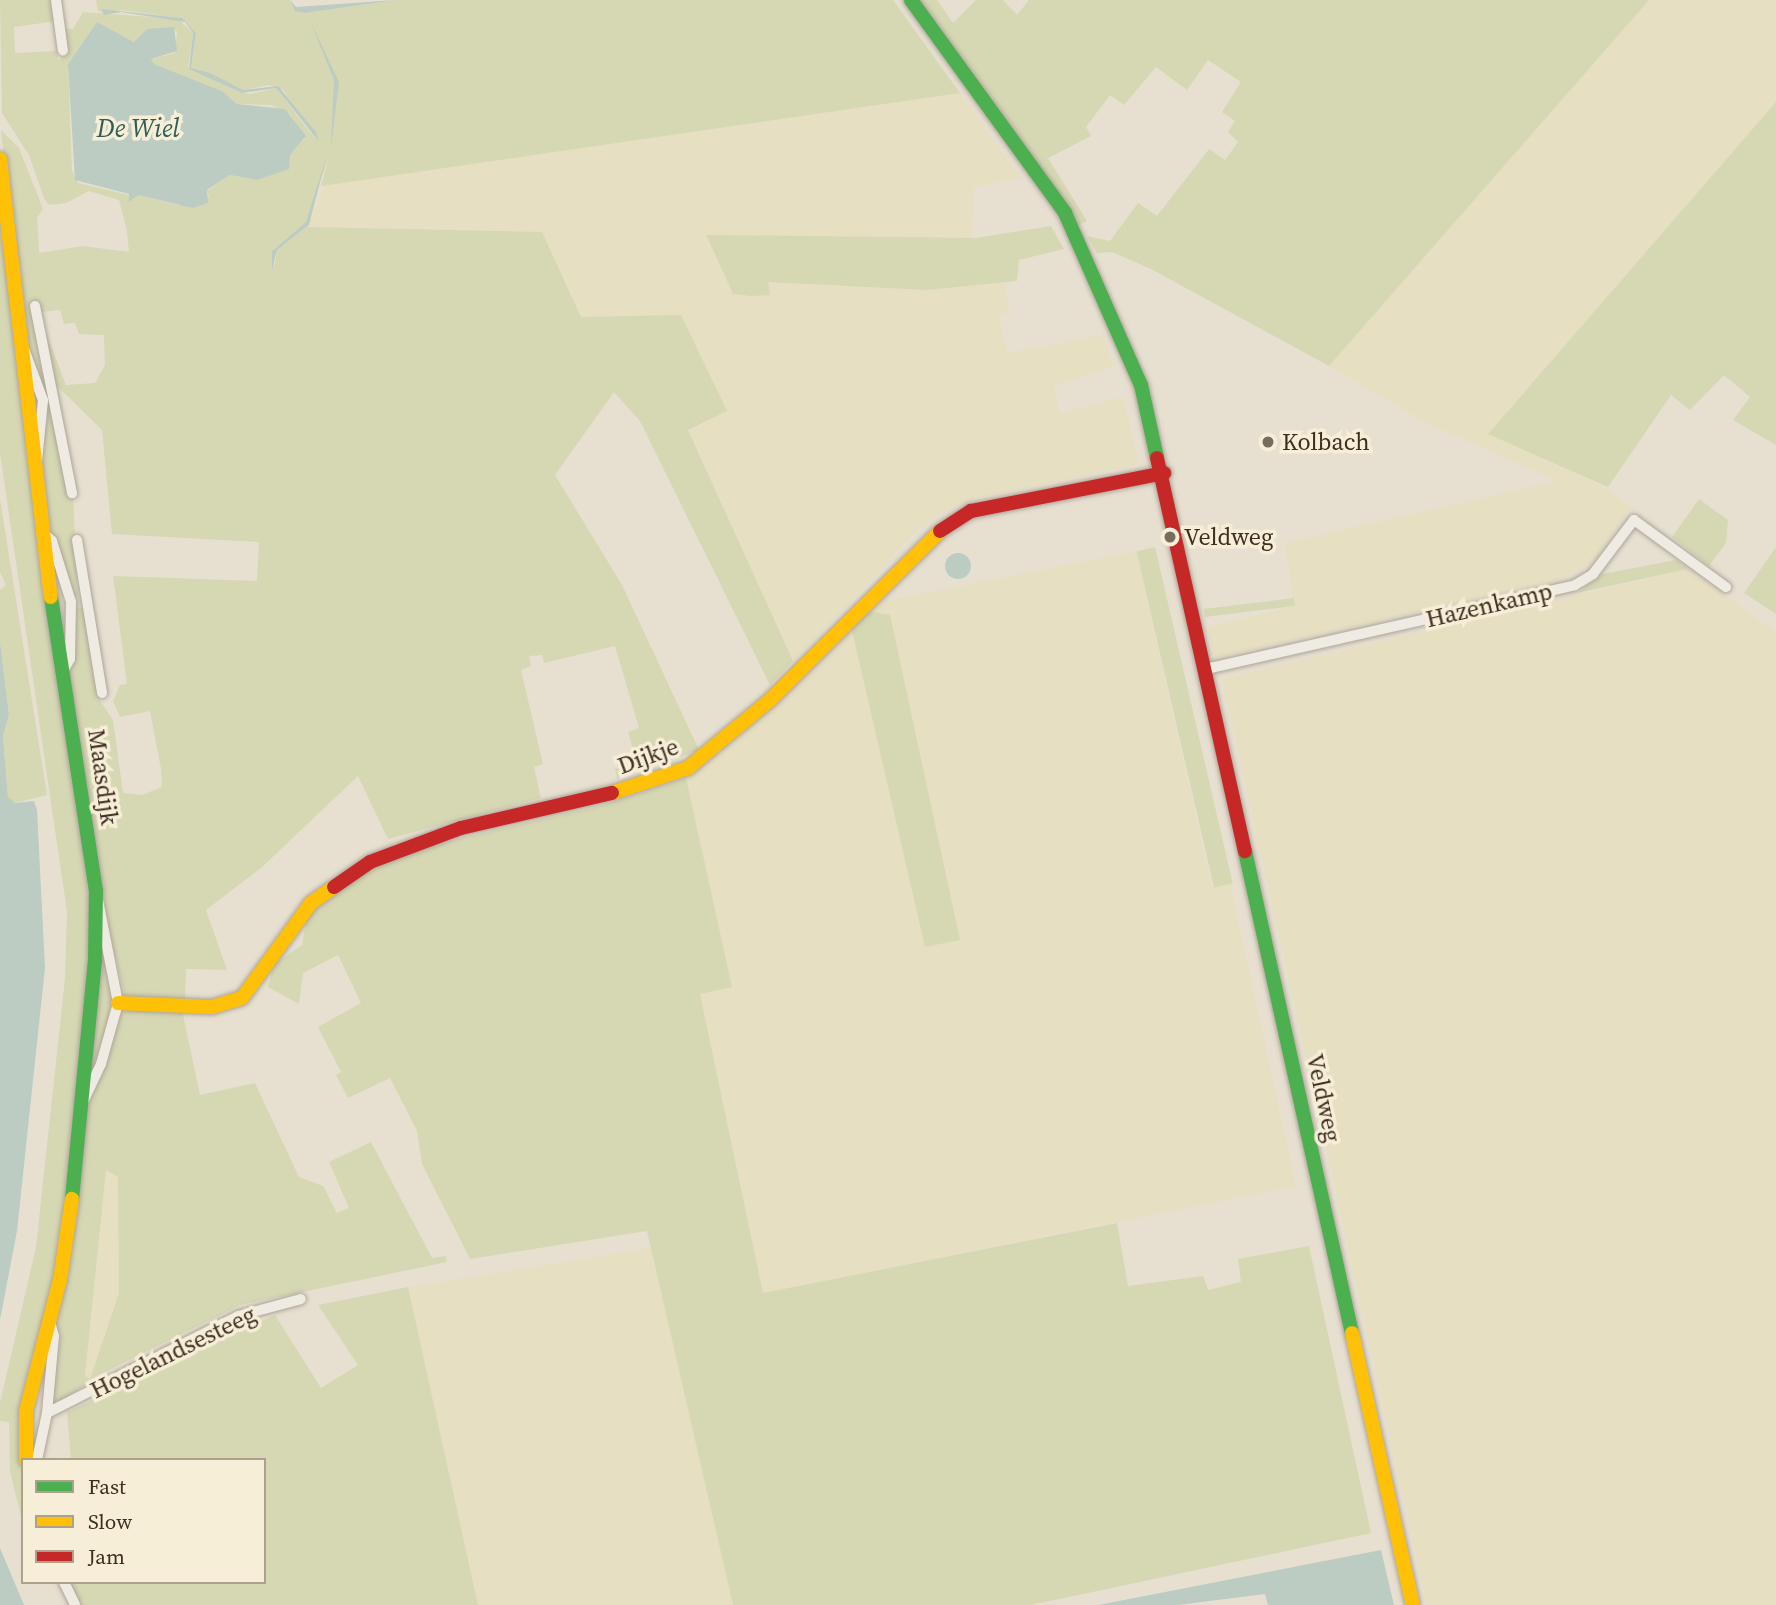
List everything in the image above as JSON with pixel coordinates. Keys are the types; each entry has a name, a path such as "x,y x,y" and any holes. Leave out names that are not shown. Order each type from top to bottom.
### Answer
{"street":[{"path":"56,0 63,51"},
{"name":"Veldweg","path":"911,0 1065,213 1119,326 1164,472 1413,1605"},
{"name":"Maasdijk","path":"0,159 41,531 96,891 82,1102 64,1253 26,1411 26,1458"},
{"name":"Maasdijk","path":"35,306 48,399 72,493"},
{"name":"Maasdijk","path":"18,336 30,354 48,399 40,465 34,474"},
{"name":"Dijkje","path":"118,1003 212,1007 242,998 311,903 369,862 461,828 601,797 688,768 771,699 951,520 971,511 1164,472"},
{"name":"Hazenkamp","path":"1206,669 1575,585 1593,574 1634,520 1726,587"},
{"name":"Maasdijk","path":"41,531 52,541 71,602 70,659 63,671"},
{"name":"Maasdijk","path":"77,540 102,693"},
{"path":"71,602 86,599"},
{"name":"Maasdijk","path":"82,1102 101,1064 118,1003 104,908 96,891"},
{"name":"Hogelandsesteeg","path":"47,1413 237,1316 301,1299"},
{"name":"Maasdijk","path":"37,1458 47,1413 54,1336 49,1321"},
{"path":"65,1584 75,1605"}],"shaded area":[{"path":"1649,0 1776,0 1776,102 1488,433 1576,470 1631,506 1597,558 1562,579 1215,658 1207,627 1294,606 1285,543 1557,481 1425,422 1329,366"},
{"path":"960,93 1021,178 974,187 972,238 706,236 733,294 770,294 767,282 927,290 1004,282 1010,313 998,315 1008,353 1103,335 1114,366 1053,386 1060,413 1123,397 1139,464 978,498 944,511 920,528 793,661 688,429 681,315 581,317 542,232 307,227 325,185"},
{"path":"1136,551 1212,887 1230,884 1296,1186 763,1293 700,994 732,987 686,778 735,743 851,626 925,947 960,940 866,611 874,603"},
{"path":"1688,569 1776,632 1776,1605 1427,1605 1222,679"},
{"path":"106,1170 118,1176 119,1293 91,1379 85,1377"},
{"path":"651,1248 733,1605 478,1605 408,1287"}],"green space":[{"path":"0,0 53,0 56,21 14,27 15,53 57,51 58,61 65,54 63,29 73,29 83,12 178,19 193,33 188,68 242,93 251,94 276,88 316,140 283,90 269,85 243,90 191,68 196,33 182,18 121,10 106,13 98,11 96,0 290,0 295,10 305,13 396,0 893,0 960,93 321,186 329,157 306,222 274,249 274,269 277,250 307,227 542,232 581,317 681,315 727,411 688,430 793,661 770,685 640,421 614,392 555,475 622,585 699,750 617,779 615,769 637,762 628,732 639,728 615,646 544,663 542,655 529,656 531,666 521,670 543,764 534,767 541,798 388,839 358,776 261,868 206,910 227,970 186,969 185,1004 125,997 100,891 67,674 74,607 84,608 99,699 113,720 123,793 142,795 162,787 161,769 150,711 120,717 113,701 120,685 127,684 113,576 257,581 259,542 112,534 102,430 53,382 42,323 66,385 95,383 105,365 104,335 79,334 75,323 64,324 60,310 40,312 38,301 32,302 46,394 23,338 1,130 19,148 43,209 37,218 39,253 83,246 129,252 119,200 89,191 66,203 49,205 29,155 2,113","holes":["97,22 134,42 154,30 177,31 175,53 151,59 154,64 222,91 237,104 271,105 290,114 305,138 290,155 289,168 257,180 230,175 207,191 209,197 178,205 135,194 129,202 129,195 78,183 72,170 68,64"]},
{"path":"919,0 937,0 953,23 976,0 1003,0 1017,15 1029,0 1649,0 1329,366 1151,269 1112,252 1097,253 1087,236 1110,241 1138,203 1157,216 1209,149 1225,160 1238,142 1228,132 1235,121 1222,112 1241,82 1208,60 1187,90 1156,67 1124,105 1110,95 1086,127 1091,136 1048,158 1087,221 1079,225"},
{"path":"1776,102 1776,445 1733,420 1750,397 1724,375 1690,410 1671,395 1608,487 1488,434"},
{"path":"0,212 89,861 90,960 66,1213 21,1458 21,1517 10,1471 9,1422 0,1421 0,1403 36,1247 65,978 67,912 0,453"},
{"path":"1051,226 1064,249 1019,260 1017,281 927,290 768,282 770,295 751,296 733,294 706,235 976,238"},
{"path":"47,402 73,496 78,596 73,596 44,524 39,477"},
{"path":"0,499 47,795 15,803 8,797 3,736 9,715 0,641 0,590 6,585 0,572"},
{"path":"1699,499 1728,520 1726,543 1709,566 1672,537"},
{"path":"1155,547 1233,883 1214,887 1136,551"},
{"path":"1776,547 1776,614 1744,593"},
{"path":"1676,560 1688,569 1577,593 1602,574"},
{"path":"1294,598 1295,606 1205,617 1204,609"},
{"path":"866,611 890,615 960,940 925,947 851,626"},
{"path":"686,778 732,987 700,994 763,1293 1117,1223 1128,1286 1203,1276 1208,1290 1241,1282 1238,1259 1309,1246 1371,1533 1031,1605 733,1605 647,1231 470,1259 422,1164 417,1131 390,1078 348,1098 336,1075 341,1072 318,1027 361,1003 338,955 303,973 299,1004 268,987 274,964 302,945 307,916 370,869 432,845 600,806"},
{"path":"101,912 113,1001 90,1084"},
{"path":"130,1008 182,1010 200,1095 255,1083 299,1177 323,1186 337,1213 349,1208 329,1162 371,1142 432,1258 446,1256 447,1262 240,1305 101,1374 51,1408 54,1320 87,1106 117,1018","holes":["106,1170 118,1177 119,1293 90,1379 85,1376"]},
{"path":"408,1287 478,1605 80,1605 70,1584 266,1584 266,1458 71,1458 67,1412 275,1315 321,1388 358,1365 318,1305"}],"water":[{"path":"290,0 296,7 396,0 305,13 295,11"},
{"path":"101,9 182,18 196,33 191,68 210,73 243,90 278,86 316,132 318,140 276,88 242,93 189,69 193,33 185,22 121,12 104,15"},
{"name":"De Wiel","path":"97,22 134,42 147,29 174,27 177,51 151,59 154,64 222,91 237,104 285,109 306,136 290,155 289,169 257,180 230,175 207,190 208,203 193,208 138,195 129,202 129,194 75,180 68,64"},
{"path":"311,23 339,82 331,146 334,80"},
{"path":"327,155 309,225 277,250 272,270 272,251 306,222"},
{"path":"958,553 967,557 971,566 967,575 958,579 949,575 945,566 949,557"},
{"path":"0,641 9,715 3,736 8,797 15,803 34,801 37,810 45,968 17,1231 0,1320"},
{"path":"0,1548 24,1605 0,1605"},
{"path":"1381,1550 1394,1605 1268,1605 1265,1594 1178,1605 1098,1605"}],"traffic: fast":[{"path":"911,0 1065,213 1141,385 1157,458"},
{"path":"51,597 96,891 95,960 72,1199"},
{"path":"1245,851 1352,1333"}],"traffic: slow":[{"path":"0,159 51,597"},
{"path":"612,793 688,768 771,699 940,531"},
{"path":"118,1003 212,1007 242,998 311,903 334,887"},
{"path":"26,1458 26,1411 60,1280 72,1199"},
{"path":"1352,1333 1413,1605"}],"traffic: jam":[{"path":"1157,458 1245,851"},
{"path":"940,531 971,511 1164,473"},
{"path":"334,887 370,862 461,828 612,793"}],"place":[{"name":"Kolbach","path":"1268,442"},
{"name":"Veldweg","path":"1170,537"}]}
